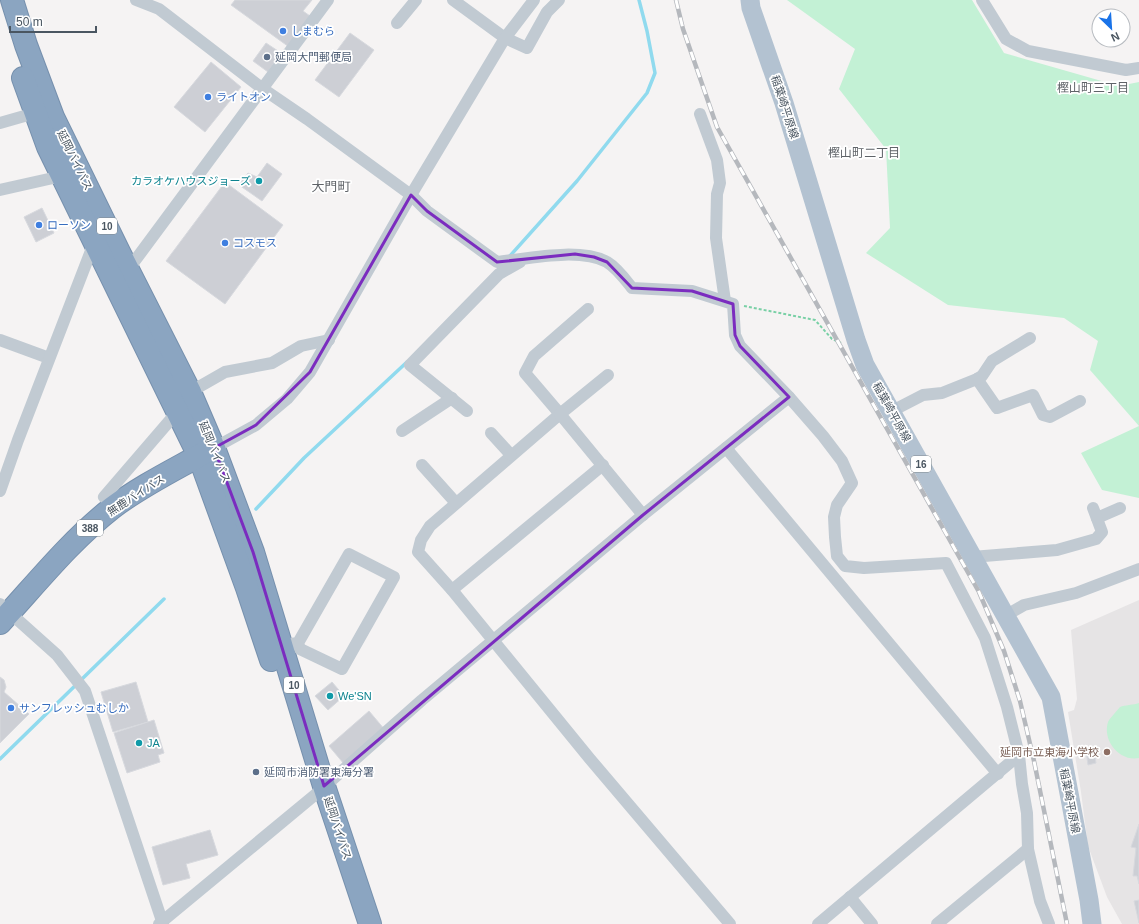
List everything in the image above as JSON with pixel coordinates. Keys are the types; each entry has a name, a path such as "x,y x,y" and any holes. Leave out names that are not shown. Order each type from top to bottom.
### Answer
{"highway":[{"name":"延岡バイパス","path":"10,4 35,113 48,147 178,411 207,452 253,552 290,644 320,790 355,924"},
{"name":"延岡バイパス","path":"10,4 54,117 128,270 190,392 247,588 370,924"},
{"name":"無鹿バイパス","path":"3,613 81,535 113,508 150,484 207,452"}],"main road":[{"name":"稲葉崎平原線","path":"750,0 751,8 786,111 865,365 1051,698 1089,900 1092,924"}],"street":[{"path":"136,0 159,9 263,89 307,118 411,195 427,211 497,262 575,254 594,257 607,262 623,275 632,288 692,290 729,302"},
{"path":"128,270 328,0"},
{"path":"397,23 416,0"},
{"path":"453,0 505,38 527,48 546,12 559,0"},
{"path":"207,452 256,425 287,399 310,372 411,195 505,38 534,0"},
{"path":"982,0 1006,39 1028,51 1126,70 1139,68"},
{"path":"0,123 35,113"},
{"path":"700,114 717,160 720,183 717,194 716,238 735,335 740,346 789,397 828,442 842,461 852,483 837,505 834,517 834,537 838,556 845,566 864,568 946,564 984,638 1007,707 1019,755 1027,813 1028,849 1040,901 1049,924"},
{"path":"0,190 62,176"},
{"path":"0,491 18,440 94,243"},
{"path":"468,411 410,365 499,274 520,260"},
{"path":"588,310 534,356 525,373 643,515"},
{"path":"892,411 923,395 942,393 977,379 982,376 992,361 1030,338"},
{"path":"0,340 50,358"},
{"path":"113,508 104,497 178,411 190,392 225,372 272,363 301,346 329,340"},
{"path":"608,375 511,455 430,526 421,540 418,552 452,590 590,759 730,924"},
{"path":"977,379 997,408 1032,394 1043,415 1050,417 1080,401"},
{"path":"3,613 57,655 85,691 161,923 320,790 422,700 643,515 789,397"},
{"path":"402,431 452,398"},
{"path":"490,433 511,455"},
{"path":"726,448 998,774"},
{"path":"422,465 456,503"},
{"path":"452,590 603,465"},
{"path":"972,557 1057,550 1096,538 1102,532 1095,513 1120,508"},
{"path":"349,554 394,577 342,669 290,644 349,554"},
{"path":"1005,616 1024,605 1076,593 1139,569"},
{"path":"818,924 1019,755"},
{"path":"937,924 1028,849"},
{"path":"850,896 872,924"}],"path":[{"path":"729,302 815,320 832,339 840,343 856,340"}],"highlighted area":[{"path":"411,195 427,211 497,262 575,254 594,257 607,262 632,288 692,291 733,304 735,335 740,346 789,397 643,515 324,786 253,552 214,448 256,425 310,372"}],"shaded area":[{"name":"延岡市立東海小学校","path":"1139,600 1139,924 1122,924 1107,897 1088,846 1068,712 1074,710 1077,699 1071,630"}],"green space":[{"path":"787,0 972,0 1004,53 1119,86 1139,82 1139,426 1090,370 1098,341 1064,318 948,305 866,253 890,228 886,149 839,89 855,49"},
{"path":"1139,426 1139,498 1102,490 1081,453"},
{"path":"1139,703 1139,758 1125,757 1114,749 1110,743 1107,729 1108,721 1120,707"}],"building":[{"name":"しまむら","path":"235,0 312,0 303,11 310,16 289,47 231,5"},
{"path":"350,33 374,50 339,97 315,80"},
{"name":"延岡大門郵便局","path":"266,43 281,53 268,72 253,61"},
{"name":"ライトオン","path":"211,62 241,87 205,132 174,107"},
{"name":"カラオケハウスジョーズ","path":"267,163 282,174 262,201 239,185 248,173 257,177"},
{"name":"コスモス","path":"225,182 283,225 225,304 166,261"},
{"name":"ローソン","path":"42,208 54,233 36,242 24,217"},
{"name":"サンフレッシュむしか","path":"0,677 4,680 6,687 4,692 29,714 0,743"},
{"name":"JA","path":"136,682 148,722 113,732 101,692"},
{"name":"We'SN","path":"332,682 344,696 328,710 315,696"},
{"path":"369,711 385,730 344,764 329,746"},
{"name":"JA","path":"154,720 164,753 158,755 160,762 127,773 114,733"},
{"path":"1094,750 1096,763 1088,765 1086,751"},
{"path":"1139,824 1139,884 1137,876 1133,876 1136,848 1131,847"},
{"path":"210,830 218,855 186,864 190,878 163,885 152,847"},
{"path":"1139,900 1139,923 1134,901"}],"waterway":[{"path":"509,257 577,181 647,93 655,73 639,0"},
{"path":"256,509 304,458 407,362"},
{"path":"0,759 164,599"}],"railway":[{"path":"676,0 683,29 717,127 979,592 1004,651 1020,701 1034,761 1067,924"}],"place":[{"name":"しまむら","path":"283,31"},
{"name":"延岡大門郵便局","path":"267,57"},
{"name":"ライトオン","path":"208,97"},
{"name":"カラオケハウスジョーズ","path":"259,181"},
{"name":"ローソン","path":"39,225"},
{"name":"コスモス","path":"225,243"},
{"name":"We'SN","path":"330,696"},
{"name":"サンフレッシュむしか","path":"11,708"},
{"name":"JA","path":"139,743"},
{"name":"延岡市立東海小学校","path":"1107,752"},
{"name":"延岡市消防署東海分署","path":"256,772"}],"district":[{"name":"樫山町三丁目","path":"1093,88"},
{"name":"樫山町二丁目","path":"864,153"},
{"name":"大門町","path":"331,186"}]}
